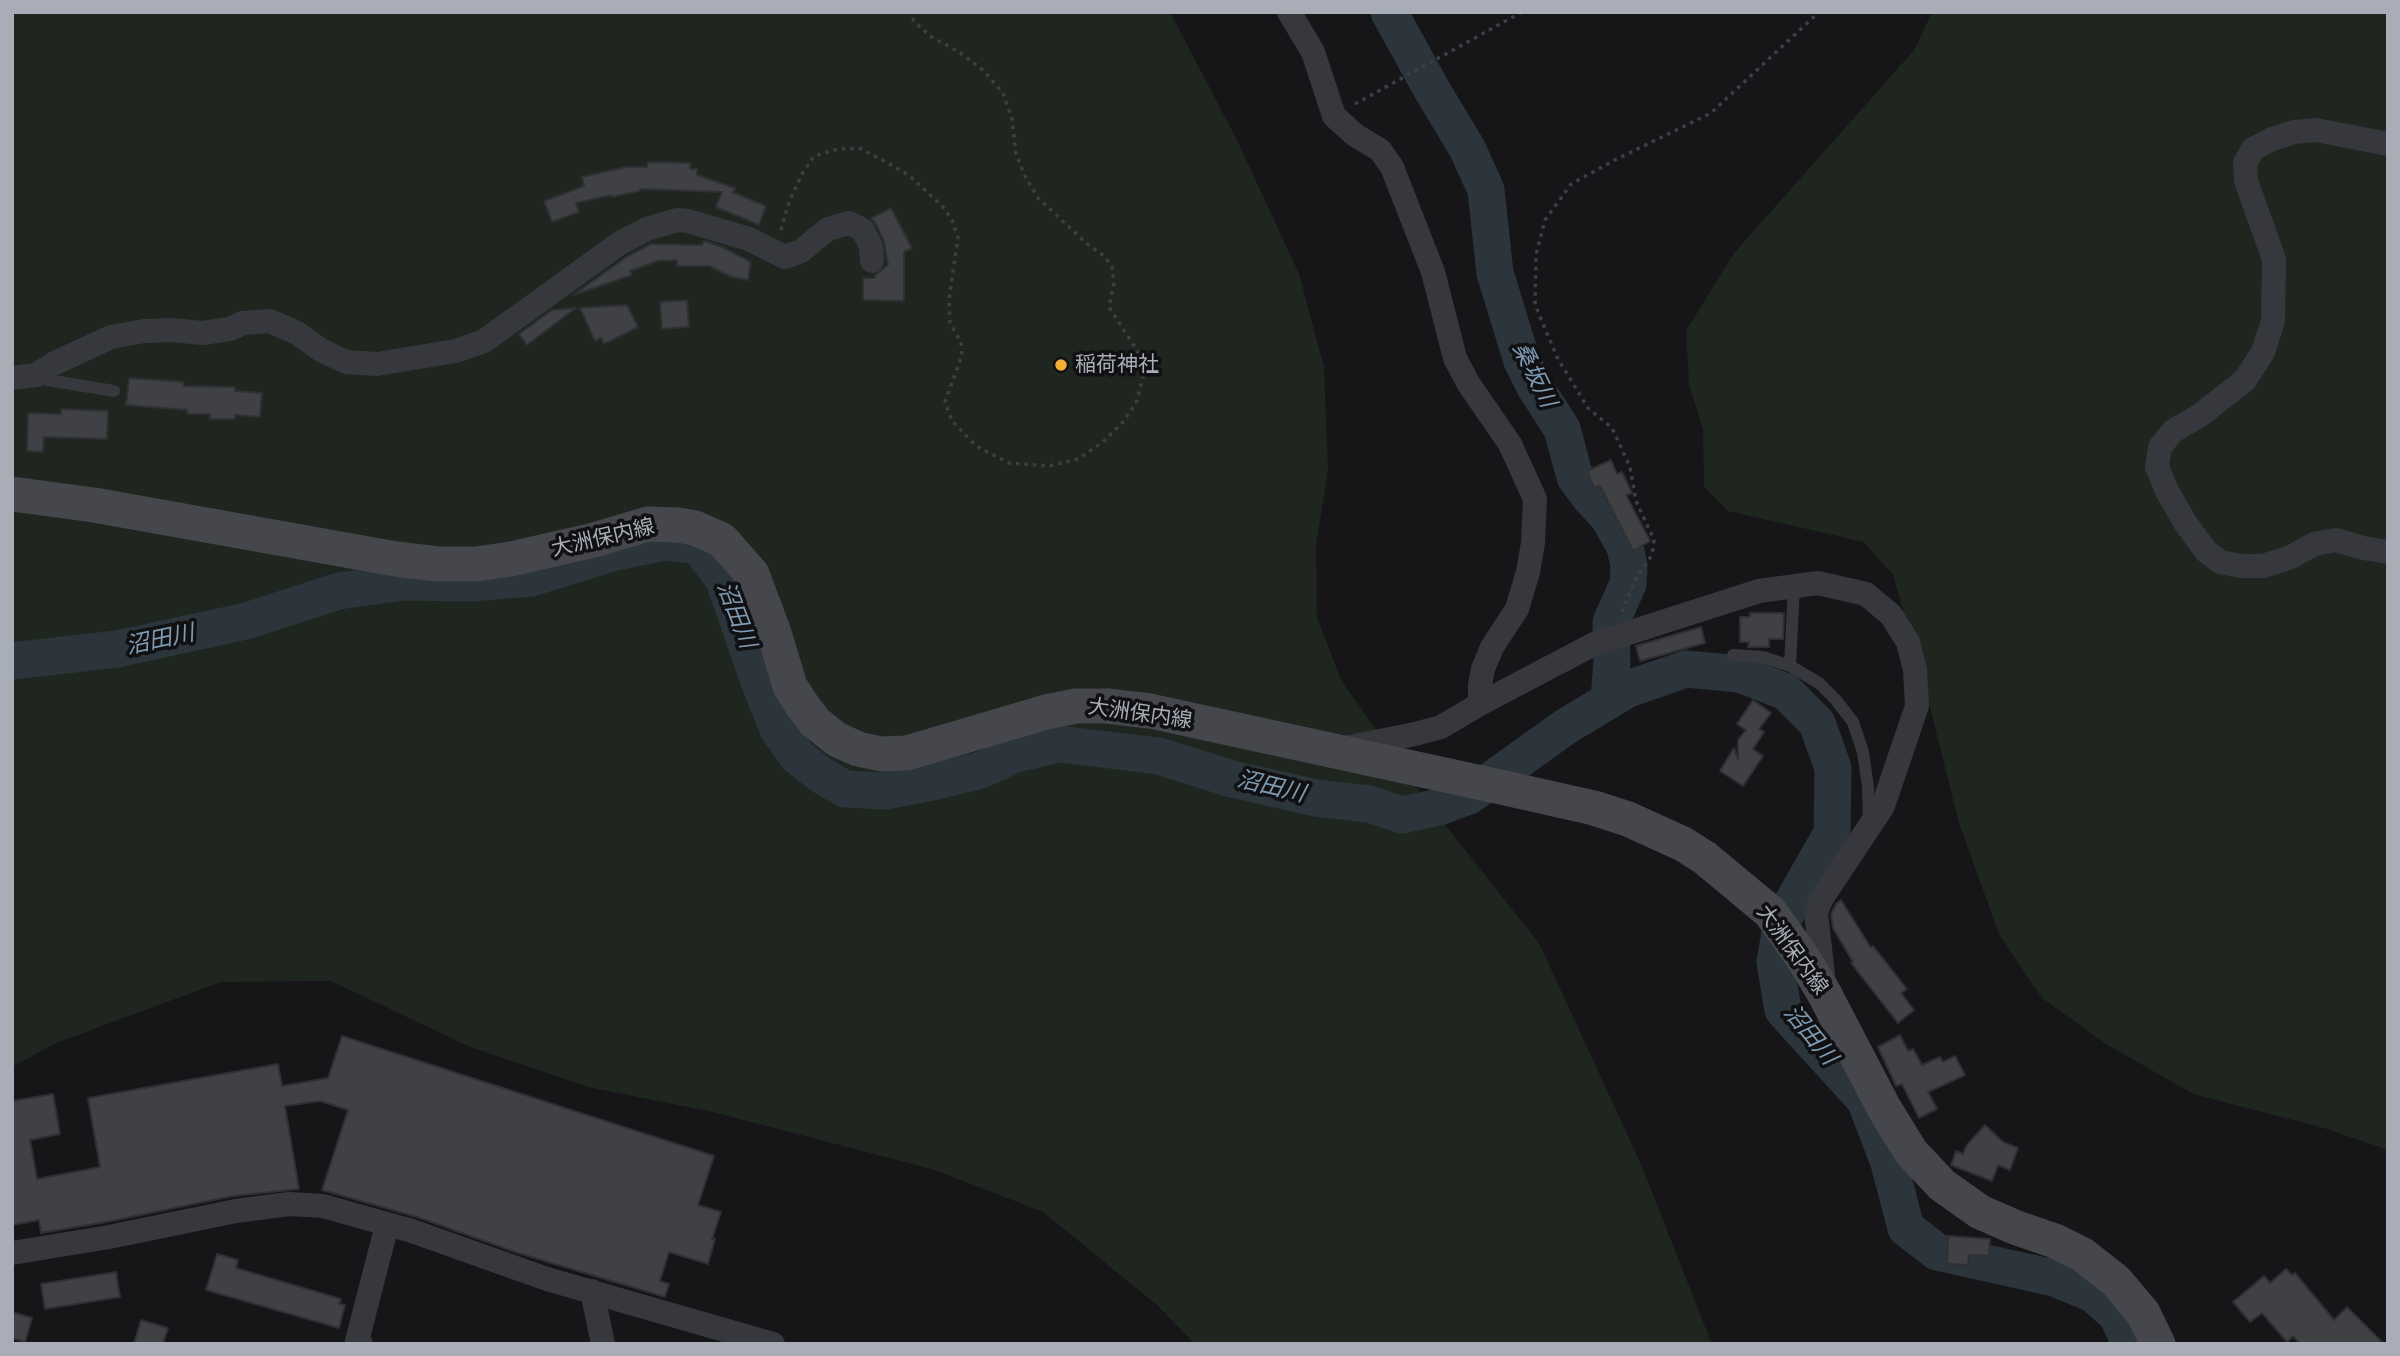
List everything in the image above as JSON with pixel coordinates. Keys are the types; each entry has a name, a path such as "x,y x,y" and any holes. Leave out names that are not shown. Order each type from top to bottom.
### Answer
{"main road":[{"name":"大洲保内線","path":"12,494 94,505 396,559 438,564 476,564 512,559 648,524 695,528 722,540 752,574 790,685 802,705 815,722 836,739 859,749 881,754 907,753 1046,712 1076,706 1150,711 1594,808 1628,819 1683,844 1728,876 1770,912 1824,993 1884,1108 1911,1152 1942,1185 1980,1212 2055,1241 2083,1255 2116,1281 2134,1302 2143,1313 2158,1344"}],"street":[{"path":"1289,12 1313,52 1334,116 1355,135 1380,150 1392,167 1433,272 1455,358 1468,383 1510,444 1535,499 1533,543 1528,572 1517,609 1492,647 1483,669 1479,704"},
{"path":"2388,144 2316,130 2294,132 2253,149 2245,163 2246,181 2274,259 2273,321 2263,352 2245,380 2199,416 2173,431 2160,447 2157,467 2186,524 2206,551 2220,562 2263,566 2291,557 2314,544 2336,540 2388,552"},
{"path":"24,377 111,337 144,331 202,333 230,329 243,323 270,321 297,333 321,350 346,362 377,364 456,351 484,341 620,243 647,229 677,220 749,239 785,257 802,251 828,229 849,223 863,230 871,247 872,261"},
{"path":"1333,751 1441,727 1594,644 1759,591 1818,583 1866,594 1891,615 1908,642 1915,670 1917,706 1883,806 1822,898 1816,912 1824,993"},
{"path":"12,1253 109,1237 236,1211 289,1205 323,1206 412,1231 547,1279 773,1344"},
{"path":"361,1344 357,1341 387,1225"},
{"path":"592,1291 603,1344"}],"lane":[{"path":"24,377 114,391"},
{"path":"1790,666 1794,586"},
{"path":"1732,655 1763,657 1790,666 1819,683 1836,700 1853,722 1863,752 1868,787 1869,826"}],"path":[{"path":"775,252 789,202 814,156 838,149 859,148 910,176 942,206 952,220 958,239 949,299 950,323 961,342 962,355 945,402 952,421 976,446 1009,463 1049,466 1078,459 1103,442 1123,422 1136,403 1143,377 1140,355 1109,307 1114,283 1112,267 1104,256 1086,243 1038,198 1016,154 1012,119 1003,93 983,70 959,52 930,36 914,21 910,12"},
{"path":"1334,116 1522,12"},
{"path":"1616,637 1618,621 1636,578 1652,555 1654,540 1636,501 1630,467 1620,443 1612,428 1588,408 1558,359 1535,305 1536,254 1545,220 1571,184 1711,113 1819,12"}],"shaded area":[{"path":"12,12 1170,12 1238,142 1299,274 1324,367 1328,470 1316,545 1317,617 1341,680 1430,806 1539,943 1640,1162 1712,1344 1195,1344 1157,1305 1043,1212 935,1170 713,1112 588,1087 468,1046 331,981 221,982 56,1043 12,1067"},
{"path":"1932,12 2388,12 2388,1150 2324,1128 2193,1094 2106,1044 2042,998 1999,934 1959,823 1920,667 1893,575 1864,542 1728,511 1704,487 1703,429 1689,384 1686,331 1734,253 1915,49"}],"building":[{"path":"648,162 690,163 690,169 697,169 697,175 735,188 732,192 766,206 759,225 716,207 722,192 640,189 576,203 579,212 552,222 544,201 584,186 582,177 626,167 647,167"},
{"path":"891,208 912,248 904,252 904,301 863,300 863,278 875,278 875,275 888,265 884,241 871,218"},
{"path":"704,241 751,262 748,280 731,277 709,266 677,266 677,260 658,261 630,271 632,275 573,295 628,256 651,244 702,245"},
{"path":"687,300 689,327 662,329 660,302"},
{"path":"627,305 638,327 604,344 601,338 595,341 580,308"},
{"path":"576,308 527,345 519,334 552,310"},
{"path":"129,378 184,382 183,386 235,387 235,391 262,393 260,417 235,415 235,419 210,419 210,414 187,414 187,410 126,405"},
{"path":"61,409 108,411 107,439 44,437 43,452 27,451 28,413 61,414"},
{"path":"1611,460 1617,474 1622,472 1632,493 1626,495 1650,541 1633,551 1600,486 1594,488 1587,471"},
{"path":"1750,613 1784,613 1783,639 1769,639 1769,647 1748,647 1749,642 1740,642 1740,617 1750,617"},
{"path":"1701,627 1705,643 1640,661 1636,646"},
{"path":"1753,700 1771,713 1759,729 1764,732 1753,749 1763,756 1743,786 1720,771 1734,748 1738,760 1738,740 1746,730 1737,724"},
{"path":"1841,900 1871,948 1873,946 1907,989 1901,993 1914,1010 1898,1023 1851,963 1853,962 1833,928 1831,914"},
{"path":"1900,1035 1908,1051 1913,1049 1922,1065 1940,1057 1943,1062 1955,1056 1965,1075 1928,1092 1937,1109 1919,1118 1902,1084 1896,1086 1878,1047"},
{"path":"342,1036 714,1156 698,1205 721,1212 712,1239 715,1239 708,1264 669,1252 660,1281 669,1284 665,1297 518,1253 417,1217 322,1190 348,1110 320,1101 285,1106 299,1189 233,1196 41,1233 39,1220 12,1225 12,1101 53,1094 60,1134 30,1140 37,1179 100,1167 88,1098 278,1064 282,1086 328,1078"},
{"path":"1985,1125 2003,1142 2018,1148 2010,1170 1998,1165 1992,1181 1951,1165 1956,1151 1963,1154 1967,1145"},
{"path":"1948,1236 1990,1239 1989,1256 1969,1255 1968,1265 1947,1264"},
{"path":"217,1254 238,1260 236,1268 341,1299 339,1304 345,1305 339,1328 206,1290"},
{"path":"2286,1269 2292,1275 2295,1273 2334,1320 2347,1307 2384,1344 2300,1344 2293,1336 2287,1342 2262,1313 2250,1322 2233,1302 2264,1276 2270,1283"},
{"path":"116,1272 120,1297 45,1309 41,1284"},
{"path":"12,1312 32,1318 25,1342 12,1338"},
{"path":"141,1320 168,1328 163,1344 134,1344"}],"waterway":[{"name":"桑坂川","path":"1389,12 1467,148 1486,190 1495,273 1522,361 1562,429 1575,477 1609,518 1625,547 1629,566 1628,584 1611,622 1609,700"},
{"name":"沼田川","path":"12,661 117,649 246,621 339,591 402,582 471,583 531,578 615,552 664,542 698,546 723,578 778,729 798,757 845,789 885,791 932,782 981,770 1016,754 1059,744 1159,756 1232,779 1316,798 1369,804 1402,815 1439,807 1469,796 1565,727 1628,689 1686,669 1740,674 1786,692 1817,723 1833,768 1832,833 1782,921 1775,962 1783,1010 1865,1100 1889,1163 1906,1228 1937,1252 2054,1278 2093,1294 2117,1315 2130,1344"}],"place":[{"name":"稲荷神社","path":"1061,365"}]}
